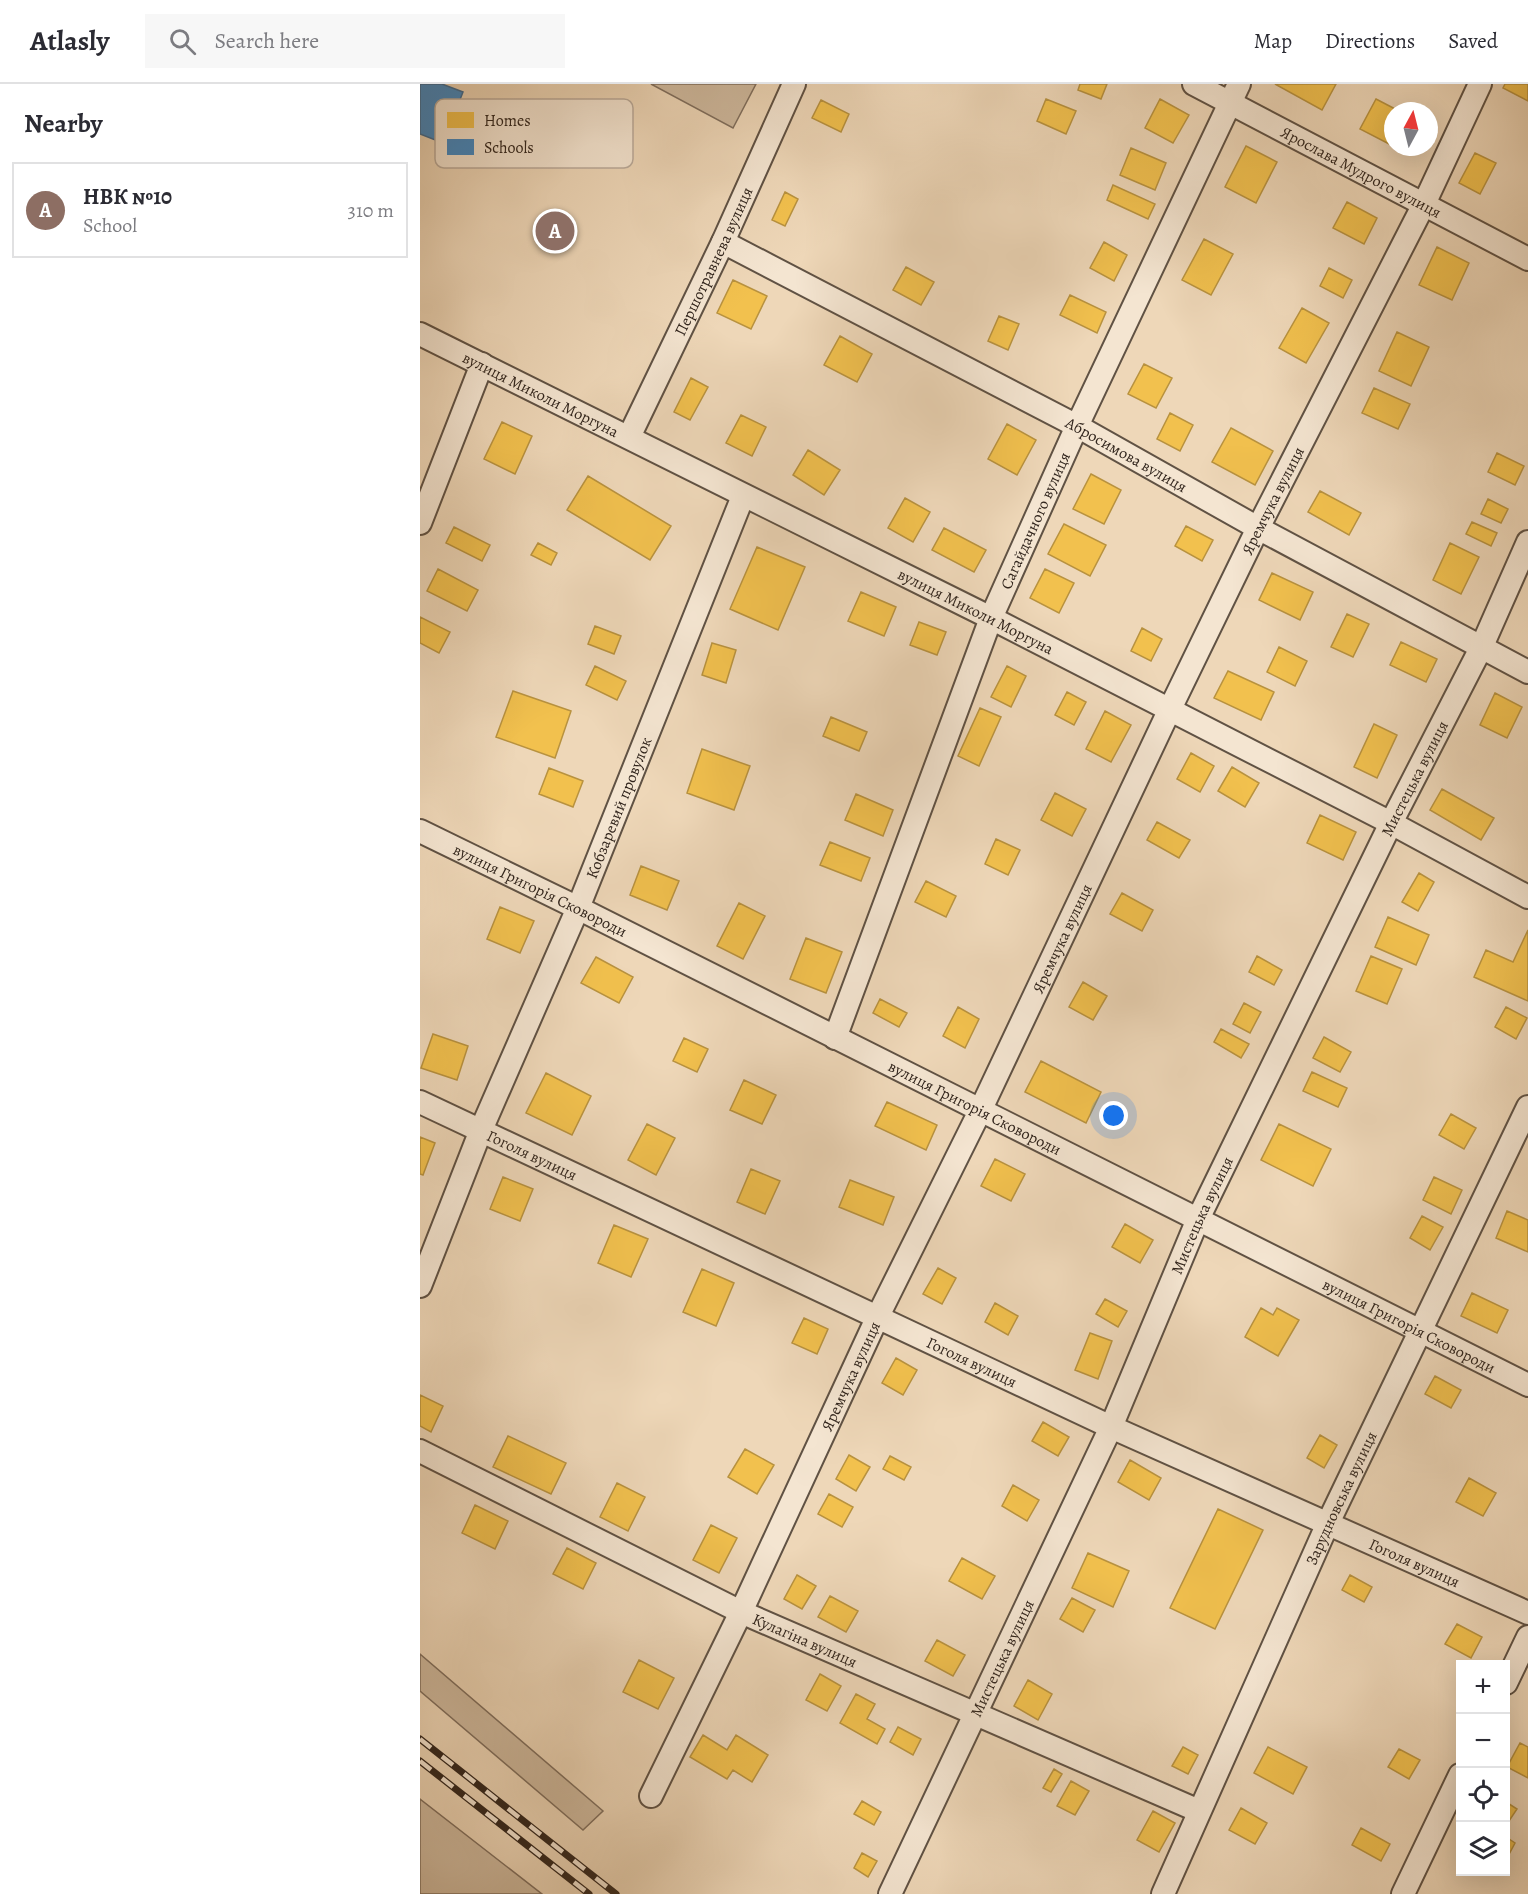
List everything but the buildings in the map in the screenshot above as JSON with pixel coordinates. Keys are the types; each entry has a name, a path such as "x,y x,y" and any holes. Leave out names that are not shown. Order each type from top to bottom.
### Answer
{"street":[{"name":"Першотравнева вулиця","path":"629,437 723,242 794,84"},
{"name":"Ярослава Мудрого вулиця","path":"1194,84 1235,94 1424,204 1528,259"},
{"name":"Яремчука вулиця","path":"651,1796 741,1612 878,1316 980,1111 1169,711 1258,528 1424,204 1480,84"},
{"name":"Сагайдачного вулиця","path":"835,1038 991,618 1077,426 1235,94"},
{"name":"Абросимова вулиця","path":"723,242 1077,426 1258,528 1528,672"},
{"name":"вулиця Миколи Моргуна","path":"420,334 991,618 1391,823 1528,897"},
{"path":"420,523 482,364"},
{"name":"Кобзаревий провулок","path":"420,1286 481,1130 578,908 743,496"},
{"name":"Мистецька вулиця","path":"890,1894 1111,1427 1198,1219 1391,823 1482,646 1528,542"},
{"name":"вулиця Григорія Сковороди","path":"420,831 1528,1384"},
{"name":"Гоголя вулиця","path":"420,1102 1111,1427 1528,1613"},
{"name":"Зарудновська вулиця","path":"1163,1894 1328,1523 1528,1107"},
{"name":"Кулагіна вулиця","path":"420,1451 741,1612 1199,1810"},
{"path":"1510,1675 1528,1637"},
{"path":"1403,1894 1456,1785"}],"shaded area":[{"path":"651,84 756,84 733,128"},
{"path":"420,1654 603,1811 583,1830 420,1691"},
{"path":"420,1799 542,1894 420,1894"}],"railway":[{"path":"420,1739 616,1894"},
{"path":"420,1761 589,1894"}],"place":[{"name":"НВК №10","path":"555,231"}]}
